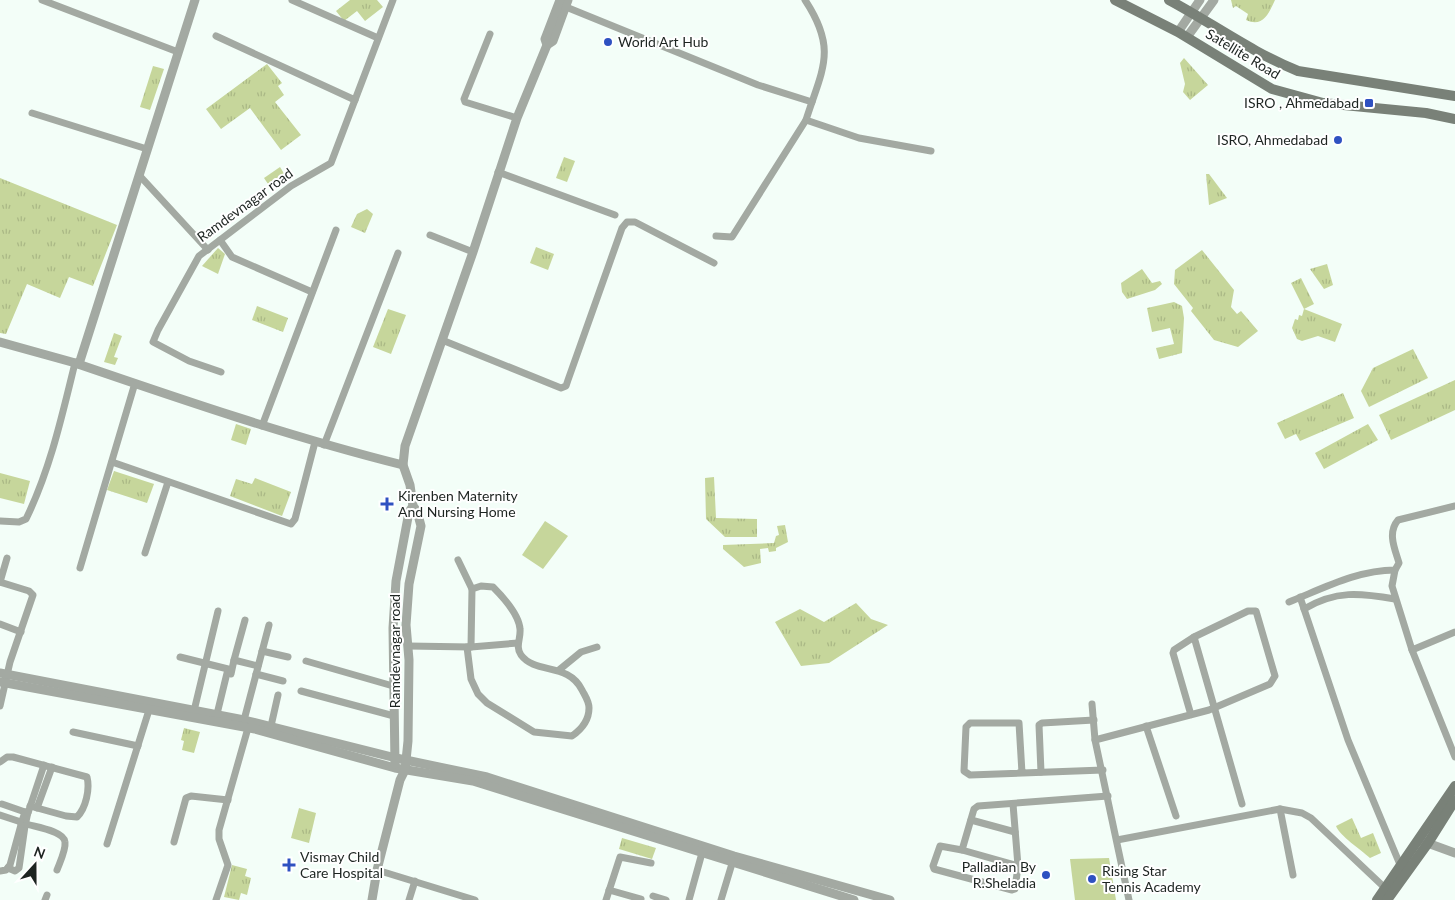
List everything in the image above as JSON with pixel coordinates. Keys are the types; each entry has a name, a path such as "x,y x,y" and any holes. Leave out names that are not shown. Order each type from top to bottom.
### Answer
{"main road":[{"name":"Satellite Road","path":"1115,0 1182,35 1272,90 1322,103 1426,114 1455,120"},
{"name":"Satellite Road","path":"1169,0 1282,65 1298,71 1455,96"},
{"path":"1387,900 1424,842 1455,786"},
{"path":"1377,900 1455,800"}],"street":[{"path":"42,0 178,52"},
{"path":"75,363 79,364 195,0"},
{"path":"292,0 378,38"},
{"name":"Ramdevnagar road","path":"221,372 189,361 154,342 199,256 291,186 331,164 393,0"},
{"path":"716,236 732,237 806,120 826,53 824,38 814,14 805,0"},
{"path":"1182,35 1196,14 1200,0"},
{"path":"1196,14 1214,0"},
{"path":"564,2 758,85 812,102"},
{"name":"Ramdevnagar road","path":"406,765 408,646 406,625 409,584 421,526 417,511 413,506 410,484 403,465 405,446 473,252 517,118 546,45 553,41 564,2"},
{"path":"490,34 464,99 468,104 517,118"},
{"path":"216,36 355,100"},
{"path":"32,113 147,149"},
{"path":"806,120 859,138 931,151"},
{"path":"498,172 615,215"},
{"path":"139,175 208,250"},
{"path":"442,340 561,388 566,386 622,228 627,222 635,222 714,263"},
{"path":"262,426 336,230"},
{"path":"430,235 473,252"},
{"path":"220,240 232,257 312,292"},
{"path":"112,462 291,524 295,519 320,443 398,253"},
{"path":"0,342 75,363 262,426 403,465"},
{"path":"0,520 19,522 26,519 38,495 59,427 75,363"},
{"path":"80,568 135,383"},
{"path":"145,553 168,482"},
{"name":"Ramdevnagar road","path":"395,768 393,686 396,581 409,512 413,506"},
{"path":"1455,506 1398,520 1394,526 1392,539 1399,564 1395,570 1392,586 1395,600 1412,650 1455,757"},
{"path":"0,706 3,678 33,595 29,591 0,582 7,558"},
{"path":"458,560 472,589 469,647 472,679 478,694 487,702 534,732 572,736 585,724 589,711 589,702 578,682 559,670 539,666 526,660 520,654 518,643 520,628 501,595 493,587 481,586 472,589"},
{"path":"1289,602 1358,575 1376,570 1395,570"},
{"path":"1304,609 1327,597 1342,594 1395,600"},
{"path":"1300,597 1348,740 1401,867"},
{"path":"1095,740 1191,715 1274,681 1275,676 1257,613 1254,610 1248,611 1194,637 1172,653 1191,715"},
{"path":"192,719 218,611"},
{"path":"218,714 245,620"},
{"path":"0,624 21,632"},
{"path":"216,900 228,865 219,839 269,625"},
{"path":"1412,650 1455,632"},
{"path":"1194,637 1242,804"},
{"path":"408,646 469,647 518,643"},
{"path":"559,670 581,652 597,647"},
{"path":"262,651 288,658"},
{"path":"180,657 228,669 218,714"},
{"path":"234,660 283,680"},
{"path":"306,662 393,686"},
{"path":"3,678 218,714 245,725 395,768 406,765 487,778 854,900"},
{"path":"3,678 192,719 271,726 396,758 406,765 473,782 702,853 733,859"},
{"path":"301,691 394,716"},
{"path":"271,726 278,694"},
{"path":"1092,704 1095,740 1103,770 1129,900"},
{"path":"107,844 149,710"},
{"path":"1041,772 1039,729 1042,723 1094,720"},
{"path":"1022,773 1019,723 970,723 966,727 964,771 970,775 1103,770"},
{"path":"1146,726 1176,816"},
{"path":"74,732 138,746"},
{"path":"0,762 7,757 13,757 48,766 88,777 90,786 82,809 76,817 2,804"},
{"path":"372,900 377,870 400,780 406,765"},
{"path":"0,871 8,868 23,824 48,766"},
{"path":"395,768 400,780"},
{"path":"174,842 186,798 191,796 228,800"},
{"path":"962,850 974,808 978,806 1108,796"},
{"path":"1013,804 1018,866 1015,889 1012,890 934,869 933,866 940,846 962,850 1018,866"},
{"path":"1117,840 1280,809 1302,812 1312,818 1386,888"},
{"path":"1280,809 1293,875"},
{"path":"0,815 60,835 66,844 57,870"},
{"path":"971,820 1015,832"},
{"path":"1424,842 1455,853"},
{"path":"688,900 702,853"},
{"path":"606,900 620,857 651,863"},
{"path":"720,900 733,859"},
{"path":"377,870 470,899"},
{"path":"409,900 415,881"},
{"path":"609,890 641,899"},
{"path":"826,891 890,900"},
{"path":"653,896 666,900"}],"green space":[{"path":"350,0 377,0 383,7 365,21 357,11 344,21 336,11"},
{"path":"1231,0 1275,0 1265,18 1261,21 1252,22 1246,20 1248,14 1236,6 1233,8"},
{"path":"1184,58 1208,85 1190,100 1183,92 1185,84 1180,63"},
{"path":"267,64 282,83 278,86 284,95 275,102 301,135 281,150 250,108 221,129 206,109"},
{"path":"153,66 164,69 150,110 140,107"},
{"path":"564,157 575,161 567,182 556,178"},
{"path":"280,167 288,180 272,190 264,178"},
{"path":"1206,174 1209,174 1227,198 1209,205"},
{"path":"0,178 117,225 93,286 69,277 60,298 27,284 6,334 0,333"},
{"path":"367,209 373,214 365,233 351,227 357,214"},
{"path":"536,247 554,254 548,270 530,263"},
{"path":"218,248 225,254 218,274 202,266"},
{"path":"1202,250 1234,290 1231,307 1237,314 1241,311 1258,331 1238,347 1214,340 1191,311 1193,308 1174,284 1175,270"},
{"path":"1327,264 1333,285 1324,289 1310,269"},
{"path":"1142,269 1152,283 1160,281 1162,284 1155,290 1127,299 1122,292 1121,283"},
{"path":"1301,278 1314,304 1304,309 1291,283"},
{"path":"1174,302 1182,306 1184,318 1182,353 1159,359 1156,348 1174,344 1170,328 1152,332 1147,308"},
{"path":"257,306 288,318 283,332 252,320"},
{"path":"388,309 406,315 391,354 373,347"},
{"path":"1304,309 1342,324 1335,342 1318,336 1302,341 1297,339 1292,328 1295,319 1298,320 1299,315 1302,316"},
{"path":"114,333 122,336 114,357 118,358 115,365 104,362"},
{"path":"1413,349 1428,378 1369,407 1361,391 1373,368"},
{"path":"1455,380 1455,410 1391,440 1379,415"},
{"path":"1343,393 1354,418 1300,441 1296,434 1285,439 1277,423"},
{"path":"236,424 251,429 246,445 231,440"},
{"path":"1368,424 1378,440 1324,469 1315,453"},
{"path":"114,471 154,484 147,503 107,490"},
{"path":"0,473 30,481 24,504 0,498"},
{"path":"714,477 716,518 757,519 757,537 725,537 706,519 705,478"},
{"path":"255,478 291,492 282,516 230,496 236,479 252,484"},
{"path":"545,521 568,536 543,569 522,555"},
{"path":"785,525 788,542 776,548 776,551 769,552 768,548 760,549 761,563 744,567 723,549 723,545 774,543 776,536 779,535 777,526"},
{"path":"856,603 871,619 888,625 829,663 801,666 775,622 800,609 824,622"},
{"path":"184,728 200,732 194,753 182,750 184,741 181,740"},
{"path":"299,808 316,813 309,843 291,838"},
{"path":"1352,818 1361,838 1373,833 1381,853 1370,858 1338,830 1336,826"},
{"path":"622,838 656,848 652,859 619,849"},
{"name":"Rising Star Tennis Academy","path":"1109,858 1116,900 1075,900 1070,859"},
{"path":"232,865 247,869 245,876 251,878 247,895 241,893 239,900 224,897"}],"place":[{"name":"World Art Hub","path":"608,42"},
{"name":"ISRO , Ahmedabad","path":"1369,103"},
{"name":"ISRO, Ahmedabad","path":"1338,140"},
{"name":"Kirenben Maternity And Nursing Home","path":"387,504"},
{"name":"Vismay Child Care Hospital","path":"289,865"},
{"name":"Palladian By R.Sheladia","path":"1046,875"},
{"name":"Rising Star Tennis Academy","path":"1092,879"}]}
